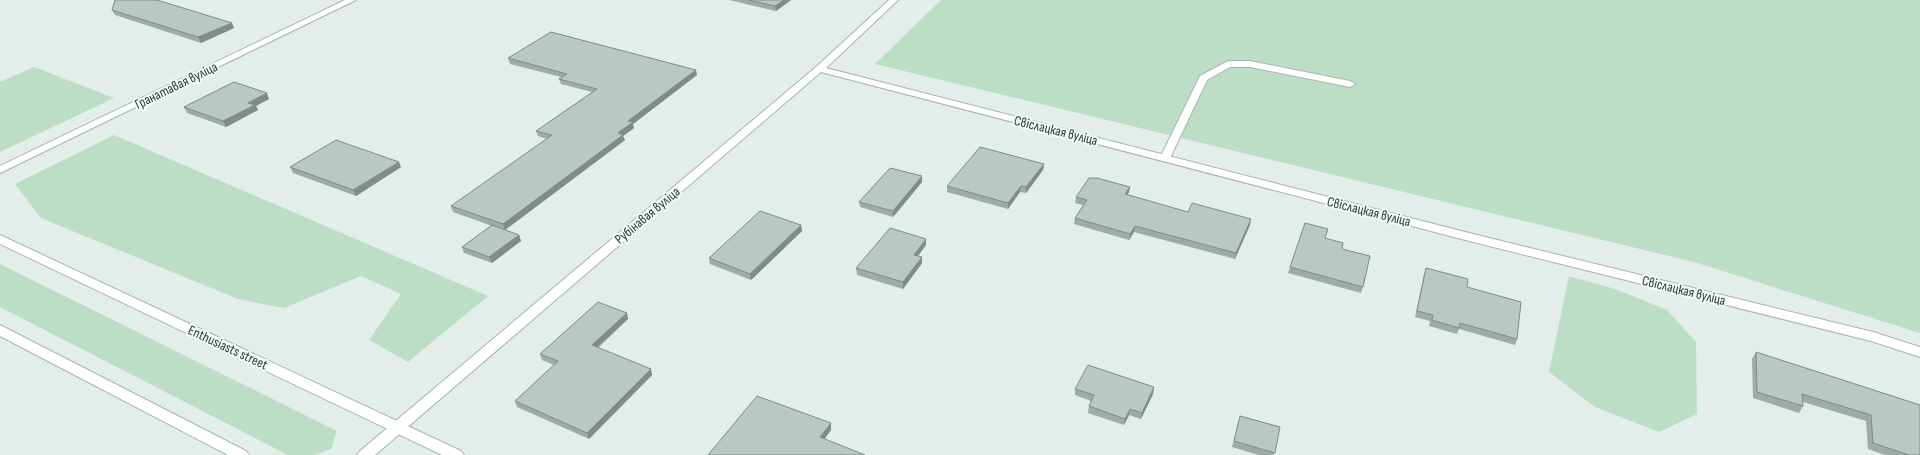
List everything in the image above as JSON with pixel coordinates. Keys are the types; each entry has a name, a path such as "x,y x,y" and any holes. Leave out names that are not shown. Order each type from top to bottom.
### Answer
{"street":[{"name":"Гранатавая вуліца","path":"0,170 352,0"},
{"name":"Рубінавая вуліца","path":"365,455 819,69 894,0"},
{"path":"1165,158 1203,78 1228,64 1250,64 1350,84"},
{"name":"Свіслацкая вуліца","path":"819,69 1473,238 1873,337 1920,352"},
{"name":"Enthusiasts street","path":"0,239 456,455"},
{"path":"0,330 241,455"}],"green space":[{"path":"941,0 1920,0 1920,333 1694,262 875,64"},
{"path":"34,67 114,98 0,152 0,82"},
{"path":"114,135 488,296 408,362 369,340 401,294 361,276 284,308 238,299 41,218 15,184"},
{"path":"0,264 337,431 331,449 314,455 288,455 0,307"},
{"path":"1569,276 1615,289 1667,310 1696,342 1697,414 1659,432 1595,407 1549,372"}],"building":[{"path":"115,0 157,0 232,23 198,37 112,10"},
{"path":"749,0 784,0 775,6"},
{"path":"551,32 696,70 628,121 633,122 618,133 623,135 503,224 451,206 552,135 536,131 597,89 559,79 567,74 508,58"},
{"path":"234,82 267,93 248,103 255,105 223,121 184,107"},
{"path":"336,140 399,162 353,190 290,167"},
{"path":"980,147 1044,164 1026,187 1021,186 1008,203 947,186"},
{"path":"890,168 922,176 893,211 859,202"},
{"path":"1089,178 1097,178 1130,187 1125,194 1188,212 1192,203 1251,219 1236,253 1135,226 1130,234 1075,218 1087,200 1076,197"},
{"path":"760,211 801,225 750,274 709,258"},
{"path":"1305,223 1328,229 1325,238 1343,243 1342,249 1370,256 1363,287 1290,267"},
{"path":"492,225 519,235 489,257 462,247"},
{"path":"890,228 926,239 914,255 922,257 903,282 856,268"},
{"path":"1426,268 1468,279 1467,287 1521,302 1517,339 1460,323 1459,328 1432,320 1433,315 1417,311"},
{"path":"598,302 627,313 592,345 651,369 587,433 515,401 558,361 540,354"},
{"path":"1756,352 1920,405 1920,455 1909,455 1873,443 1871,415 1802,394 1803,406 1757,392"},
{"path":"1088,365 1154,387 1142,413 1130,409 1125,419 1089,406 1094,395 1075,389"},
{"path":"757,396 831,423 820,437 865,455 708,455"},
{"path":"1240,416 1280,427 1275,453 1234,441"}]}
